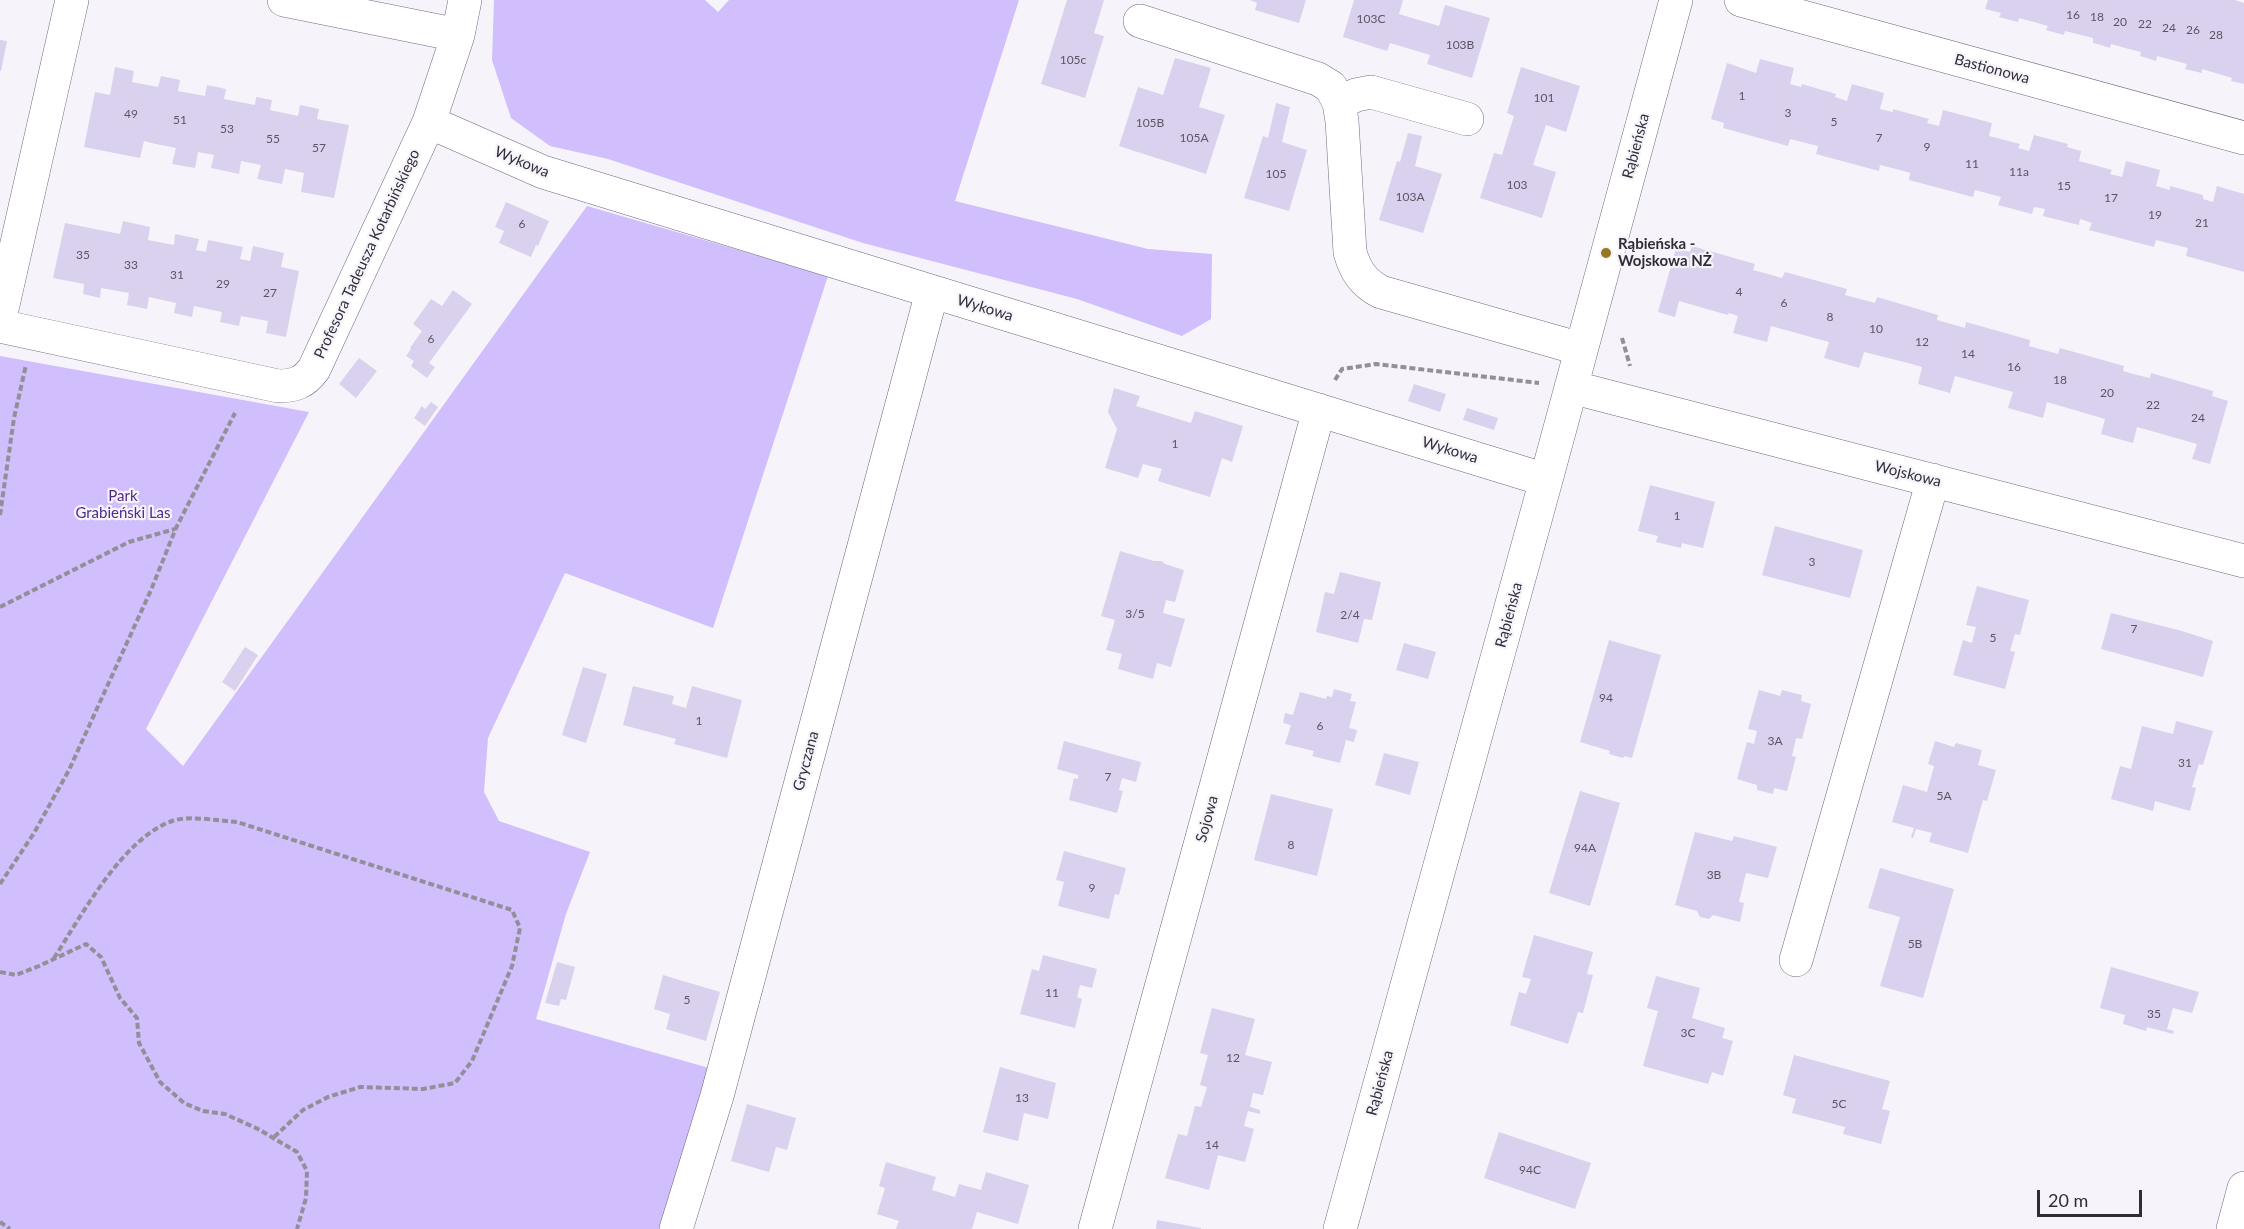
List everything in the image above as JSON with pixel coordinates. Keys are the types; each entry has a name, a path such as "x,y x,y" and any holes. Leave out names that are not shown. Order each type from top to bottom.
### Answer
{"street":[{"path":"0,318 72,0"},
{"path":"284,0 458,35"},
{"name":"Profesora Tadeusza Kotarbińskiego","path":"0,326 252,381 288,386 304,381 314,369 429,122 458,35 465,0"},
{"name":"Rąbieńska","path":"1340,1229 1676,0"},
{"name":"Bastionowa","path":"1741,0 2244,138"},
{"path":"1140,21 1318,79 1331,87 1342,121 1350,252 1354,266 1370,286 1380,292 1581,349"},
{"path":"1338,103 1356,95 1371,92 1467,119"},
{"name":"Wykowa","path":"429,122 543,172 1546,480"},
{"name":"Gryczana","path":"676,1229 720,1084 932,292"},
{"name":"Wojskowa","path":"1571,387 2244,561"},
{"name":"Sojowa","path":"1095,1229 1319,410"},
{"path":"1796,960 1933,480"},
{"path":"2233,1229 2244,1188"}],"path":[{"path":"0,515 14,418 33,334"},
{"path":"1622,336 1623,347 1644,406"},
{"path":"1319,410 1342,369 1376,364 1571,387"},
{"path":"0,884 34,833 69,770 143,609 176,528 252,381"},
{"path":"0,607 129,542 176,528"},
{"path":"54,958 128,852 146,835 174,821 202,819 237,822 512,910 520,928 512,966 472,1061 455,1083 423,1089 360,1087 328,1097 303,1110 273,1138"},
{"path":"0,972 16,975 86,944 101,957 120,998 137,1018 139,1043 160,1082 184,1103 203,1111 225,1114 297,1152 307,1171 306,1198 297,1229"},
{"path":"0,1222 10,1229"}],"green space":[{"path":"494,0 705,0 718,12 729,0 1019,0 955,201 1148,249 1212,254 1211,319 1182,336 1077,299 863,243 608,159 550,146 511,118 492,60"},
{"name":"Park Grabieński Las","path":"587,206 828,276 713,628 565,573 488,738 484,792 499,821 590,852 566,914 536,1019 709,1068 659,1229 0,1229 0,356 309,412 146,729 183,766"}],"building":[{"path":"1067,0 1104,0 1094,33 1104,36 1085,98 1041,84"},
{"path":"1250,0 1306,0 1299,23 1255,10 1257,3"},
{"path":"1354,0 1403,0 1399,14 1439,26 1445,5 1490,18 1472,78 1427,64 1430,55 1390,43 1387,51 1343,37"},
{"path":"1988,0 2235,0 2244,3 2244,84 2202,69 2202,73 2185,69 2187,64 2157,56 2156,61 2140,56 2141,52 2111,44 2110,48 2093,43 2093,38 2065,31 2064,35 2046,30 2048,26 2019,18 2018,22 1999,17 2001,13 1985,9"},
{"path":"0,40 7,41 1,71 0,71"},
{"path":"1175,58 1211,68 1199,107 1225,115 1206,174 1119,146 1138,87 1163,95"},
{"path":"1760,59 1794,68 1790,84 1801,87 1802,84 1836,94 1835,97 1847,101 1852,84 1884,93 1880,109 1893,112 1893,109 1929,119 1927,123 1939,126 1943,110 1992,123 1989,136 2020,144 2018,148 2029,151 2034,135 2068,144 2067,147 2081,151 2079,161 2112,170 2110,174 2122,177 2126,161 2160,170 2156,186 2170,190 2170,186 2203,195 2203,199 2213,202 2217,186 2244,194 2244,272 2186,256 2188,248 2156,240 2154,247 2089,230 2092,223 2080,219 2079,225 2043,216 2045,209 2034,207 2032,214 1998,205 2001,197 1975,190 1973,197 1909,180 1910,173 1896,169 1880,165 1879,171 1816,154 1818,146 1790,139 1788,146 1723,128 1724,123 1711,119 1727,63 1756,73"},
{"path":"115,67 134,71 132,82 158,87 161,76 180,80 178,91 205,96 207,85 226,89 224,99 255,105 256,97 272,100 270,110 298,116 300,105 319,109 317,119 349,125 334,198 301,192 304,173 285,169 282,184 257,179 261,165 241,161 239,174 211,168 214,155 198,152 195,168 172,164 176,148 144,141 140,158 84,147 95,92 110,95"},
{"path":"1521,67 1580,86 1566,132 1546,125 1533,165 1556,172 1542,218 1480,198 1494,153 1502,155 1514,116 1507,113"},
{"path":"1276,103 1290,107 1282,142 1307,150 1289,211 1244,198 1263,136 1268,138"},
{"path":"1408,133 1422,136 1415,166 1442,174 1423,233 1379,220"},
{"path":"506,202 549,221 531,257 499,243 504,231 495,227"},
{"path":"123,221 150,227 148,240 174,245 175,234 199,239 196,250 206,252 208,240 243,247 240,259 250,261 253,246 284,253 281,267 299,271 286,337 266,333 268,321 241,316 239,326 220,322 222,312 194,306 192,317 174,313 176,303 149,297 147,309 127,305 129,293 101,288 100,298 83,294 84,284 53,278 65,223 120,234"},
{"path":"1692,246 1755,264 1753,270 1782,278 1785,272 1847,289 1845,295 1875,303 1877,297 1938,315 1937,320 1965,328 1966,322 2030,340 2029,346 2058,354 2060,348 2124,366 2123,371 2137,375 2150,378 2151,373 2213,391 2212,396 2228,401 2210,464 2192,459 2197,444 2137,427 2133,443 2101,434 2105,419 2047,402 2043,418 2008,408 2013,392 1966,379 1955,376 1950,393 1918,384 1922,367 1912,364 1864,352 1859,368 1824,358 1829,342 1771,326 1767,342 1733,333 1738,316 1729,313 1728,315 1679,301 1675,317 1658,312 1676,248 1690,252"},
{"path":"453,290 472,304 429,363 435,367 427,378 411,366 414,361 406,356 422,331 413,324 431,299 442,306"},
{"path":"359,358 377,371 356,398 339,384"},
{"path":"1414,384 1446,394 1440,412 1408,401"},
{"path":"1114,388 1140,396 1136,406 1191,423 1195,411 1243,426 1232,462 1222,458 1210,497 1158,481 1162,469 1143,464 1138,478 1105,468 1117,429 1108,412"},
{"path":"431,402 438,407 425,426 414,418 422,406 425,409"},
{"path":"1467,408 1498,418 1494,430 1463,420"},
{"path":"1650,485 1715,502 1703,548 1682,543 1681,548 1656,542 1658,536 1638,531"},
{"path":"1775,526 1863,550 1850,598 1762,575"},
{"path":"1120,551 1154,561 1162,561 1184,570 1175,602 1166,600 1163,613 1185,619 1171,667 1157,663 1153,679 1118,669 1122,654 1106,650 1115,620 1101,616"},
{"path":"1340,572 1381,582 1372,620 1364,619 1358,643 1316,632 1325,592 1334,594"},
{"path":"1977,586 2029,600 2020,635 2015,634 2010,651 2015,652 2005,689 1953,675 1963,640 1972,643 1976,627 1966,625"},
{"path":"2111,613 2213,641 2203,677 2101,649"},
{"path":"1609,640 1661,655 1632,758 1609,754 1610,751 1580,742"},
{"path":"1404,643 1436,652 1428,679 1396,670"},
{"path":"245,647 258,655 235,691 222,682"},
{"path":"583,667 607,674 586,743 562,735"},
{"path":"633,686 674,696 672,704 686,708 692,686 742,700 727,758 674,744 676,739 623,725"},
{"path":"1334,689 1352,694 1350,701 1356,702 1349,728 1357,730 1354,742 1346,740 1340,763 1312,756 1314,751 1285,744 1291,725 1283,723 1285,713 1293,715 1300,692 1326,699 1327,696 1332,697"},
{"path":"1759,690 1780,696 1782,690 1802,695 1801,701 1811,704 1802,739 1796,738 1792,756 1796,757 1787,791 1774,788 1773,794 1757,790 1757,785 1737,779 1747,742 1754,744 1757,731 1748,729"},
{"path":"2176,721 2213,731 2203,765 2199,764 2192,787 2196,788 2190,811 2155,801 2153,811 2111,799 2120,766 2131,769 2142,726 2173,734"},
{"path":"1064,741 1141,762 1136,782 1122,778 1119,790 1123,791 1117,813 1069,800 1074,778 1078,779 1078,775 1057,769"},
{"path":"1935,741 1954,747 1956,743 1982,750 1978,765 1996,770 1987,801 1983,800 1968,853 1929,842 1932,833 1916,829 1913,838 1911,837 1914,828 1892,822 1903,785 1927,792 1934,766 1928,764"},
{"path":"1384,753 1419,762 1410,795 1375,785"},
{"path":"1580,791 1620,803 1590,906 1549,893"},
{"path":"1271,794 1333,809 1317,876 1254,860"},
{"path":"1695,832 1732,841 1734,836 1777,847 1768,878 1746,873 1739,902 1744,903 1740,922 1713,915 1709,919 1700,917 1697,911 1675,905"},
{"path":"1064,851 1126,868 1119,895 1115,894 1109,919 1058,906 1064,882 1056,880"},
{"path":"1880,868 1954,889 1923,998 1880,986 1900,917 1868,908"},
{"path":"1534,935 1593,952 1587,974 1593,975 1583,1013 1578,1012 1568,1044 1510,1025 1519,992 1526,994 1531,979 1522,977"},
{"path":"1043,955 1097,969 1092,988 1080,985 1077,997 1082,999 1075,1028 1020,1014 1032,969 1039,971"},
{"path":"557,962 575,967 566,1000 561,999 559,1006 545,1003"},
{"path":"2111,967 2199,992 2192,1013 2173,1008 2167,1029 2174,1031 2173,1034 2147,1027 2146,1031 2123,1024 2125,1015 2100,1008"},
{"path":"663,975 720,992 706,1041 666,1029 670,1014 654,1009"},
{"path":"1656,976 1700,988 1692,1018 1725,1028 1722,1038 1733,1041 1723,1076 1712,1072 1708,1084 1643,1066 1658,1011 1647,1008"},
{"path":"1212,1008 1255,1019 1245,1055 1272,1062 1263,1095 1253,1093 1250,1107 1260,1110 1260,1114 1248,1111 1244,1126 1254,1129 1245,1162 1218,1155 1209,1190 1165,1178 1178,1134 1187,1136 1195,1106 1201,1107 1207,1087 1200,1085 1208,1055 1200,1053"},
{"path":"1794,1055 1890,1081 1882,1109 1890,1111 1881,1144 1843,1134 1845,1127 1792,1113 1796,1099 1783,1095"},
{"path":"1000,1067 1056,1083 1048,1119 1024,1113 1018,1141 983,1132"},
{"path":"747,1104 796,1118 787,1150 776,1147 769,1172 731,1161"},
{"path":"1499,1132 1591,1163 1575,1209 1484,1178"},
{"path":"886,1162 936,1177 932,1190 955,1197 959,1184 981,1190 986,1172 1029,1185 1018,1224 977,1212 972,1229 896,1229 899,1221 877,1214 885,1188 879,1186"},
{"path":"1157,1220 1201,1228 1201,1229 1156,1229"}],"place":[{"name":"Rąbieńska - Wojskowa NŻ","path":"1606,253"}]}
